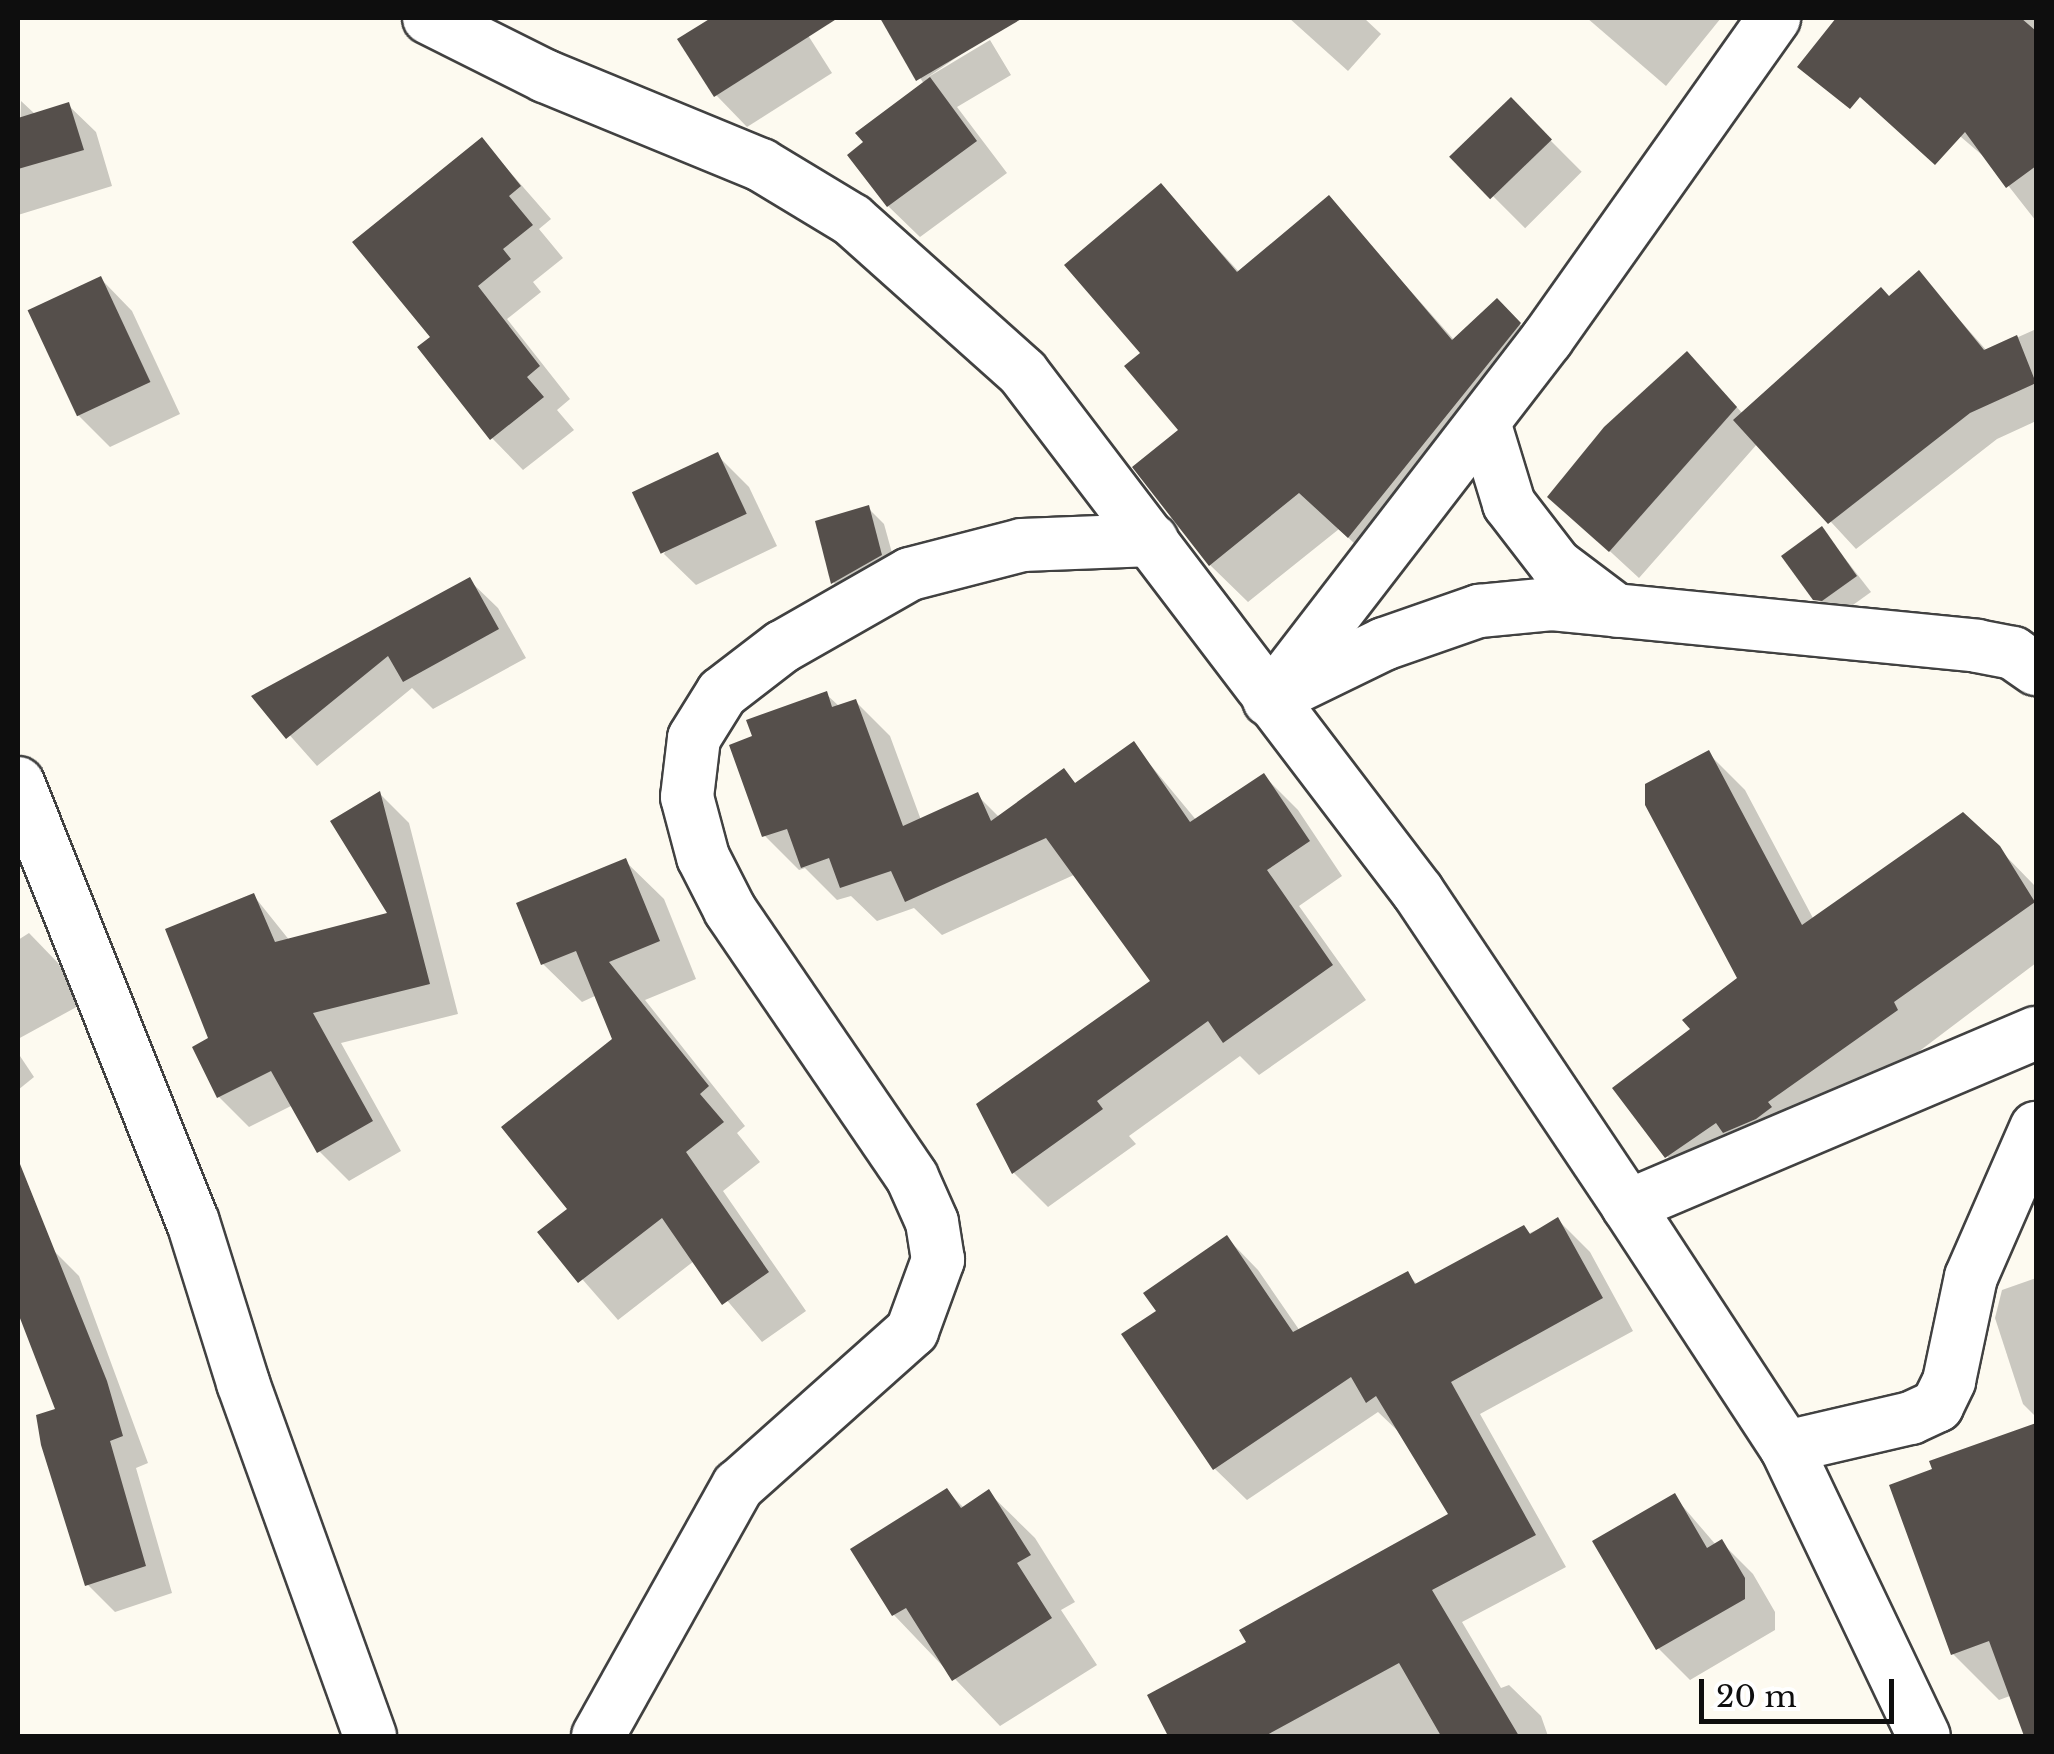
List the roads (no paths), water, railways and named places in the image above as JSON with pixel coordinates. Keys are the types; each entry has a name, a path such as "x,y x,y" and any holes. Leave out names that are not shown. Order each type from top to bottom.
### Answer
{"street":[{"path":"430,18 545,76 760,165 852,220 1022,372 1418,892 1628,1206 1786,1446 1924,1736"},
{"path":"1269,700 1484,422 1774,18"},
{"path":"1484,422 1509,504 1556,566 1620,613"},
{"path":"598,1736 738,1486 912,1331 938,1260 932,1222 912,1177 730,910 704,856 687,797 694,738 722,693 767,658 910,574 1022,545 1152,540"},
{"path":"1269,700 1384,644 1479,611 1552,604 1977,646 2013,653 2036,669"},
{"path":"18,783 193,1222 242,1382 370,1736"},
{"path":"1628,1206 2036,1033"},
{"path":"1786,1446 1911,1418 1937,1406 1949,1381 1971,1277 2036,1128"}]}
